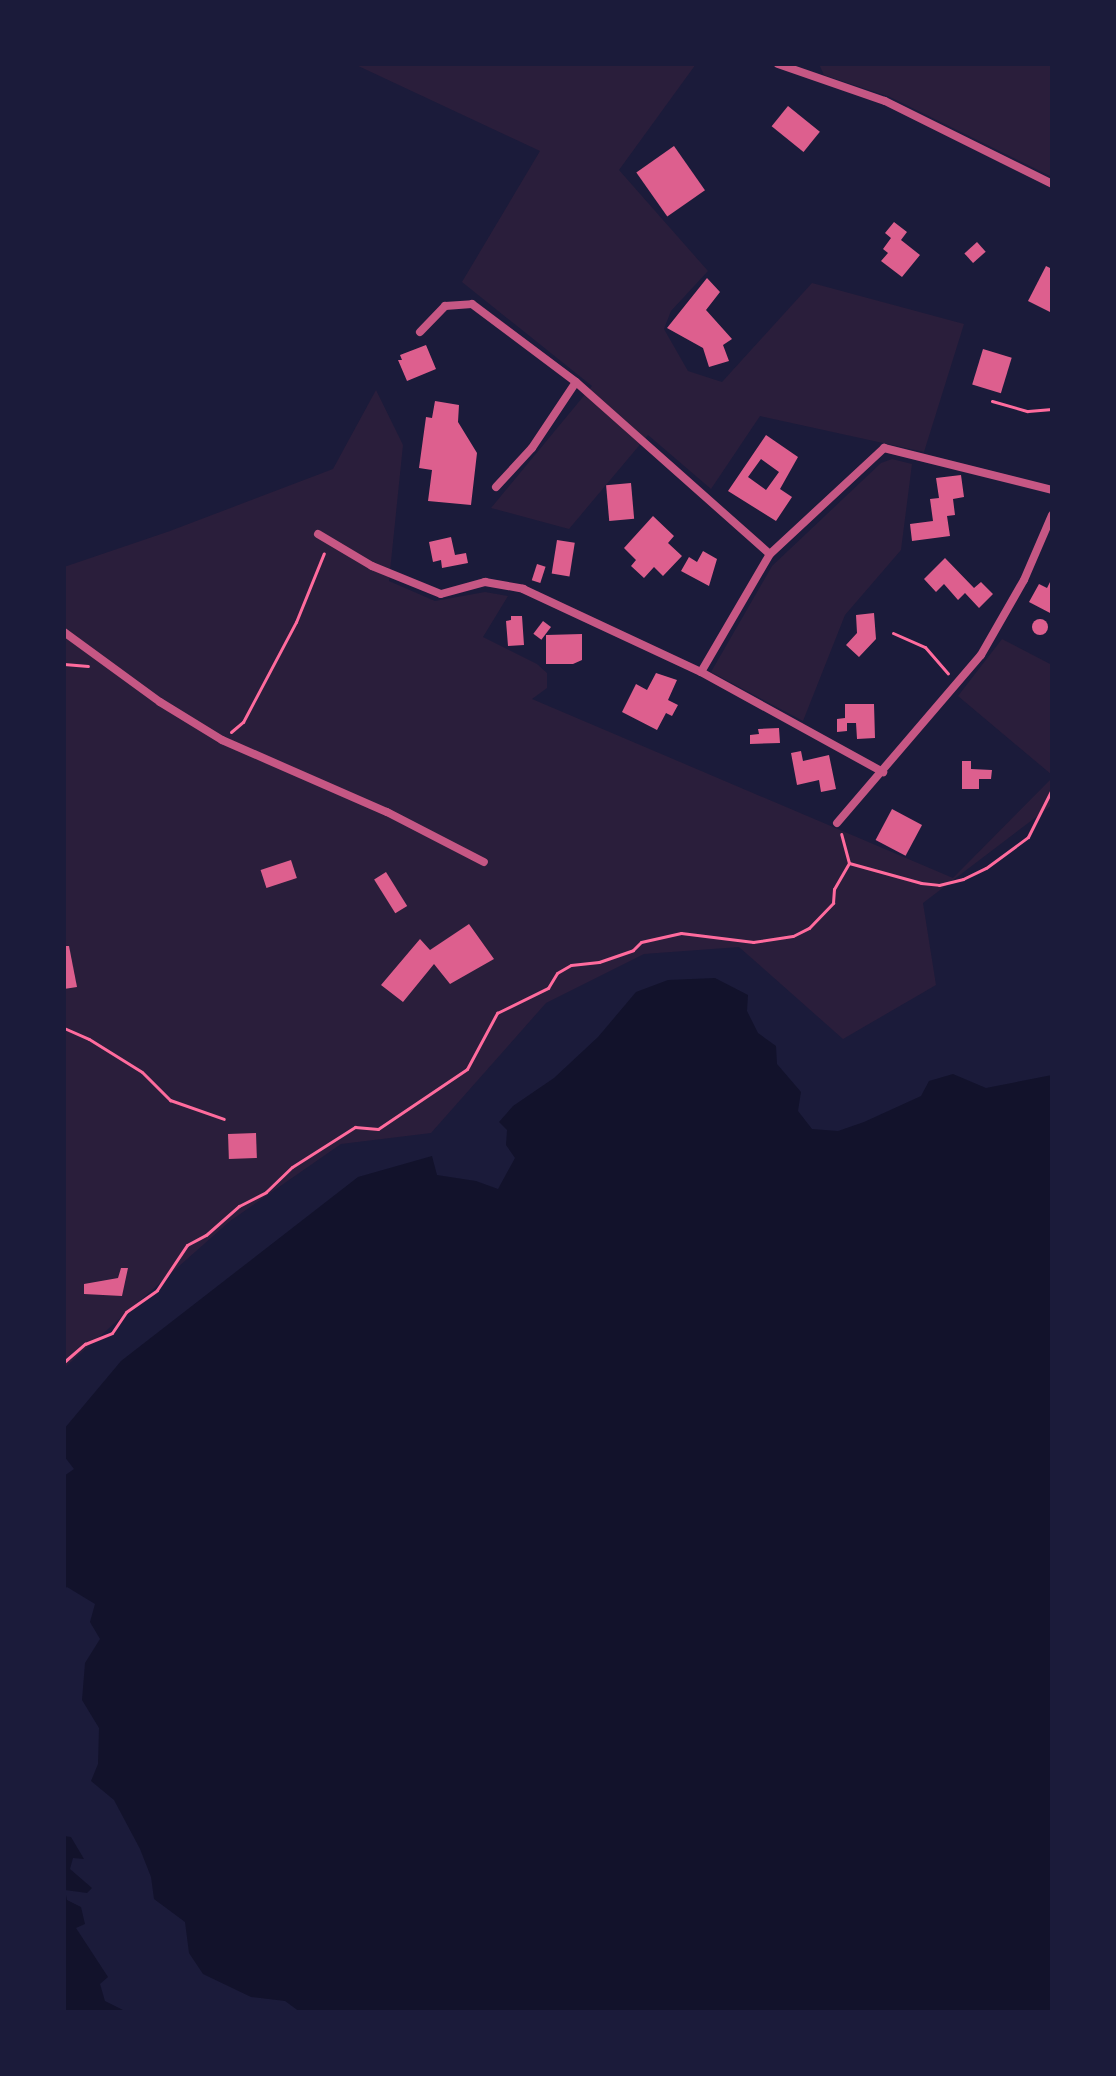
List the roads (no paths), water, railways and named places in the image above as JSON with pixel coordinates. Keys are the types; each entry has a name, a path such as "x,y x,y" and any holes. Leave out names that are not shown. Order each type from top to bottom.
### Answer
{"street":[{"path":"778,64 802,67 885,101 1052,184"},
{"path":"420,332 445,306 472,304 576,382 770,554"},
{"path":"496,487 532,448 576,382"},
{"path":"701,672 770,554 884,448 1052,490"},
{"path":"837,823 981,655 1024,580 1052,515"},
{"path":"318,534 372,566 441,594 485,582 523,589 701,672 883,772"},
{"path":"64,632 160,702 222,740 387,812 484,862"}]}
